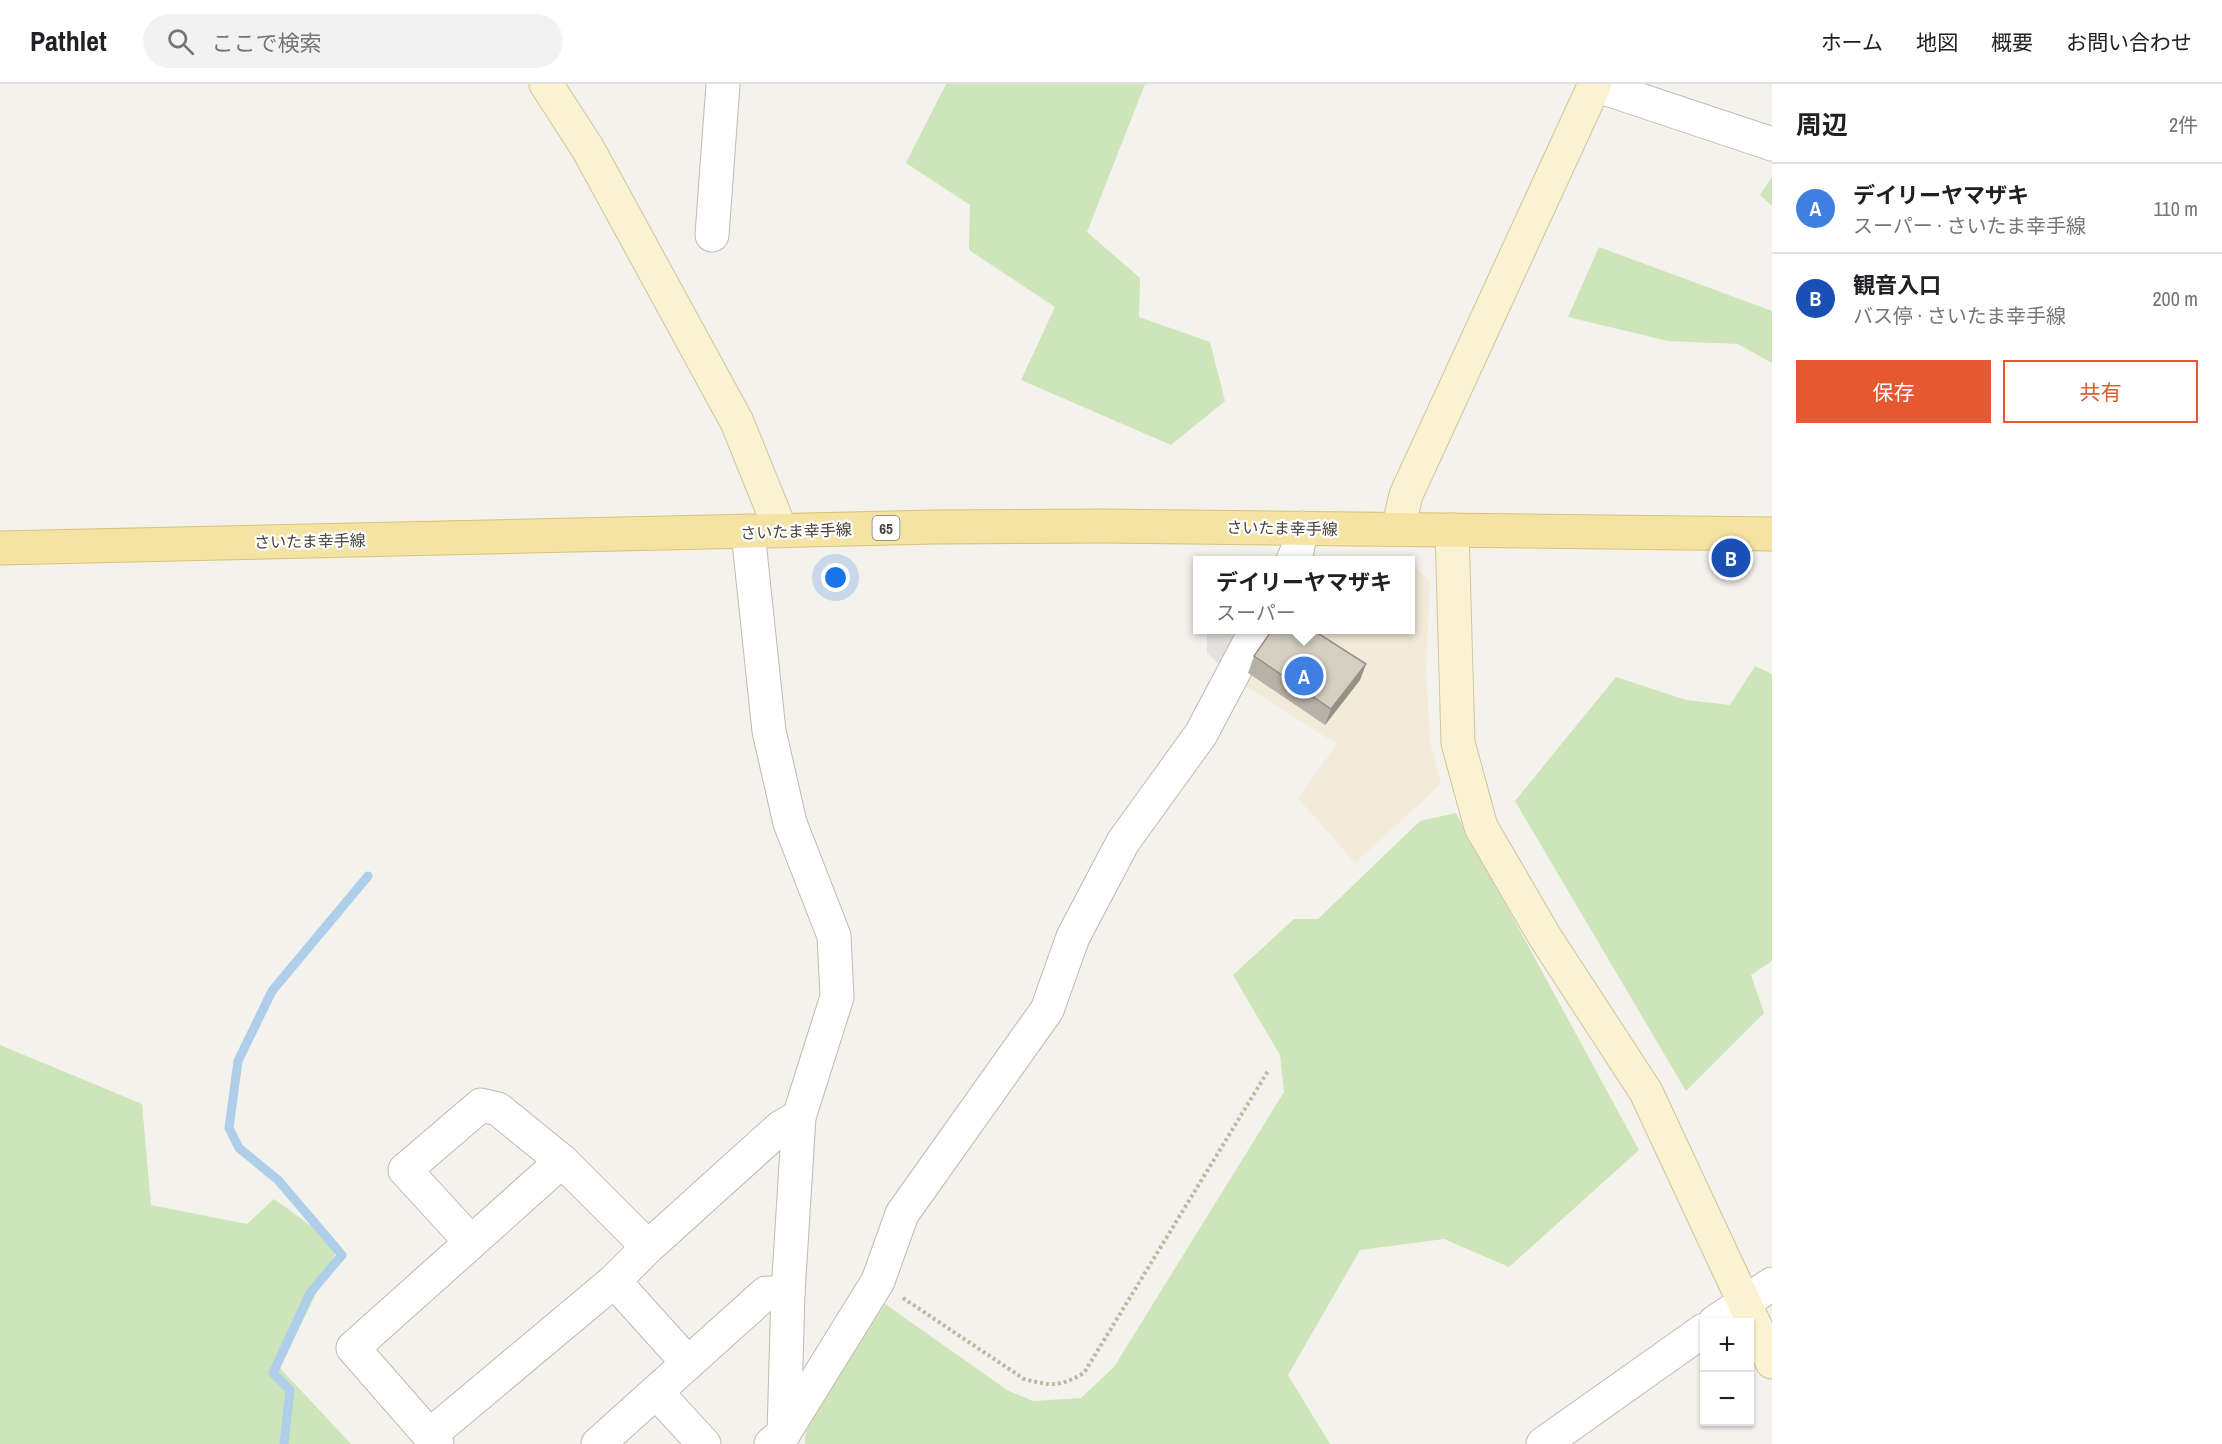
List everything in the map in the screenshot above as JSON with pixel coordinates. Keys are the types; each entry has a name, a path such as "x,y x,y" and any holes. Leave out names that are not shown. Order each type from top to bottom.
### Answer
{"main road":[{"name":"さいたま幸手線","path":"0,548 1092,526 1772,534"}],"street":[{"path":"546,84 588,148 737,422 781,531"},
{"path":"712,235 723,84"},
{"path":"1398,529 1406,495 1595,84 1772,144"},
{"path":"1295,556 1301,528"},
{"path":"1452,530 1458,743 1481,826 1545,937 1646,1092 1772,1362"},
{"path":"748,532 769,731 790,823 834,936 837,997 799,1117 780,1440"},
{"path":"780,1440 878,1281 902,1214 1047,1010 1073,937 1123,842 1201,735 1254,634"},
{"path":"471,1242 405,1170 481,1105 498,1109 562,1161 648,1247"},
{"path":"562,1161 353,1348 433,1440 614,1281 648,1247 781,1127 799,1117"},
{"path":"614,1281 688,1363"},
{"path":"1722,1318 1772,1284"},
{"path":"598,1444 766,1293 788,1293"},
{"path":"1543,1444 1700,1333"},
{"path":"656,1392 704,1444"}],"path":[{"path":"878,1281 1024,1379 1042,1384 1065,1384 1084,1373 1268,1071"}],"shaded area":[{"path":"1415,567 1430,581 1426,669 1430,742 1441,784 1355,863 1298,798 1337,744 1239,682 1266,634 1415,634"},
{"path":"1207,634 1240,634 1222,667 1207,653"}],"green space":[{"path":"946,84 1145,84 1087,232 1140,278 1139,317 1210,342 1225,401 1171,445 1021,380 1055,307 969,250 970,205 906,163"},
{"path":"1772,177 1772,206 1760,195"},
{"path":"1599,247 1772,311 1772,363 1738,344 1668,341 1568,317"},
{"path":"1755,666 1772,674 1772,961 1751,975 1764,1013 1686,1091 1515,801 1616,677 1686,700 1730,705"},
{"path":"1456,813 1639,1150 1509,1267 1444,1239 1360,1250 1288,1375 1330,1444 805,1444 806,1424 885,1304 1007,1390 1033,1401 1081,1398 1114,1367 1284,1092 1280,1055 1233,975 1294,919 1318,919 1420,821"},
{"path":"0,1045 142,1104 151,1205 247,1224 274,1199 339,1246 280,1368 351,1444 0,1444"}],"building":[{"path":"1269,634 1319,634 1366,664 1331,709 1254,656"}],"waterway":[{"path":"284,1444 290,1390 273,1373 310,1293 342,1255 278,1180 239,1148 229,1128 238,1061 272,991 368,876"}],"place":[{"name":"観音入口","path":"1731,558"},
{"name":"デイリーヤマザキ","path":"1304,676"}]}
